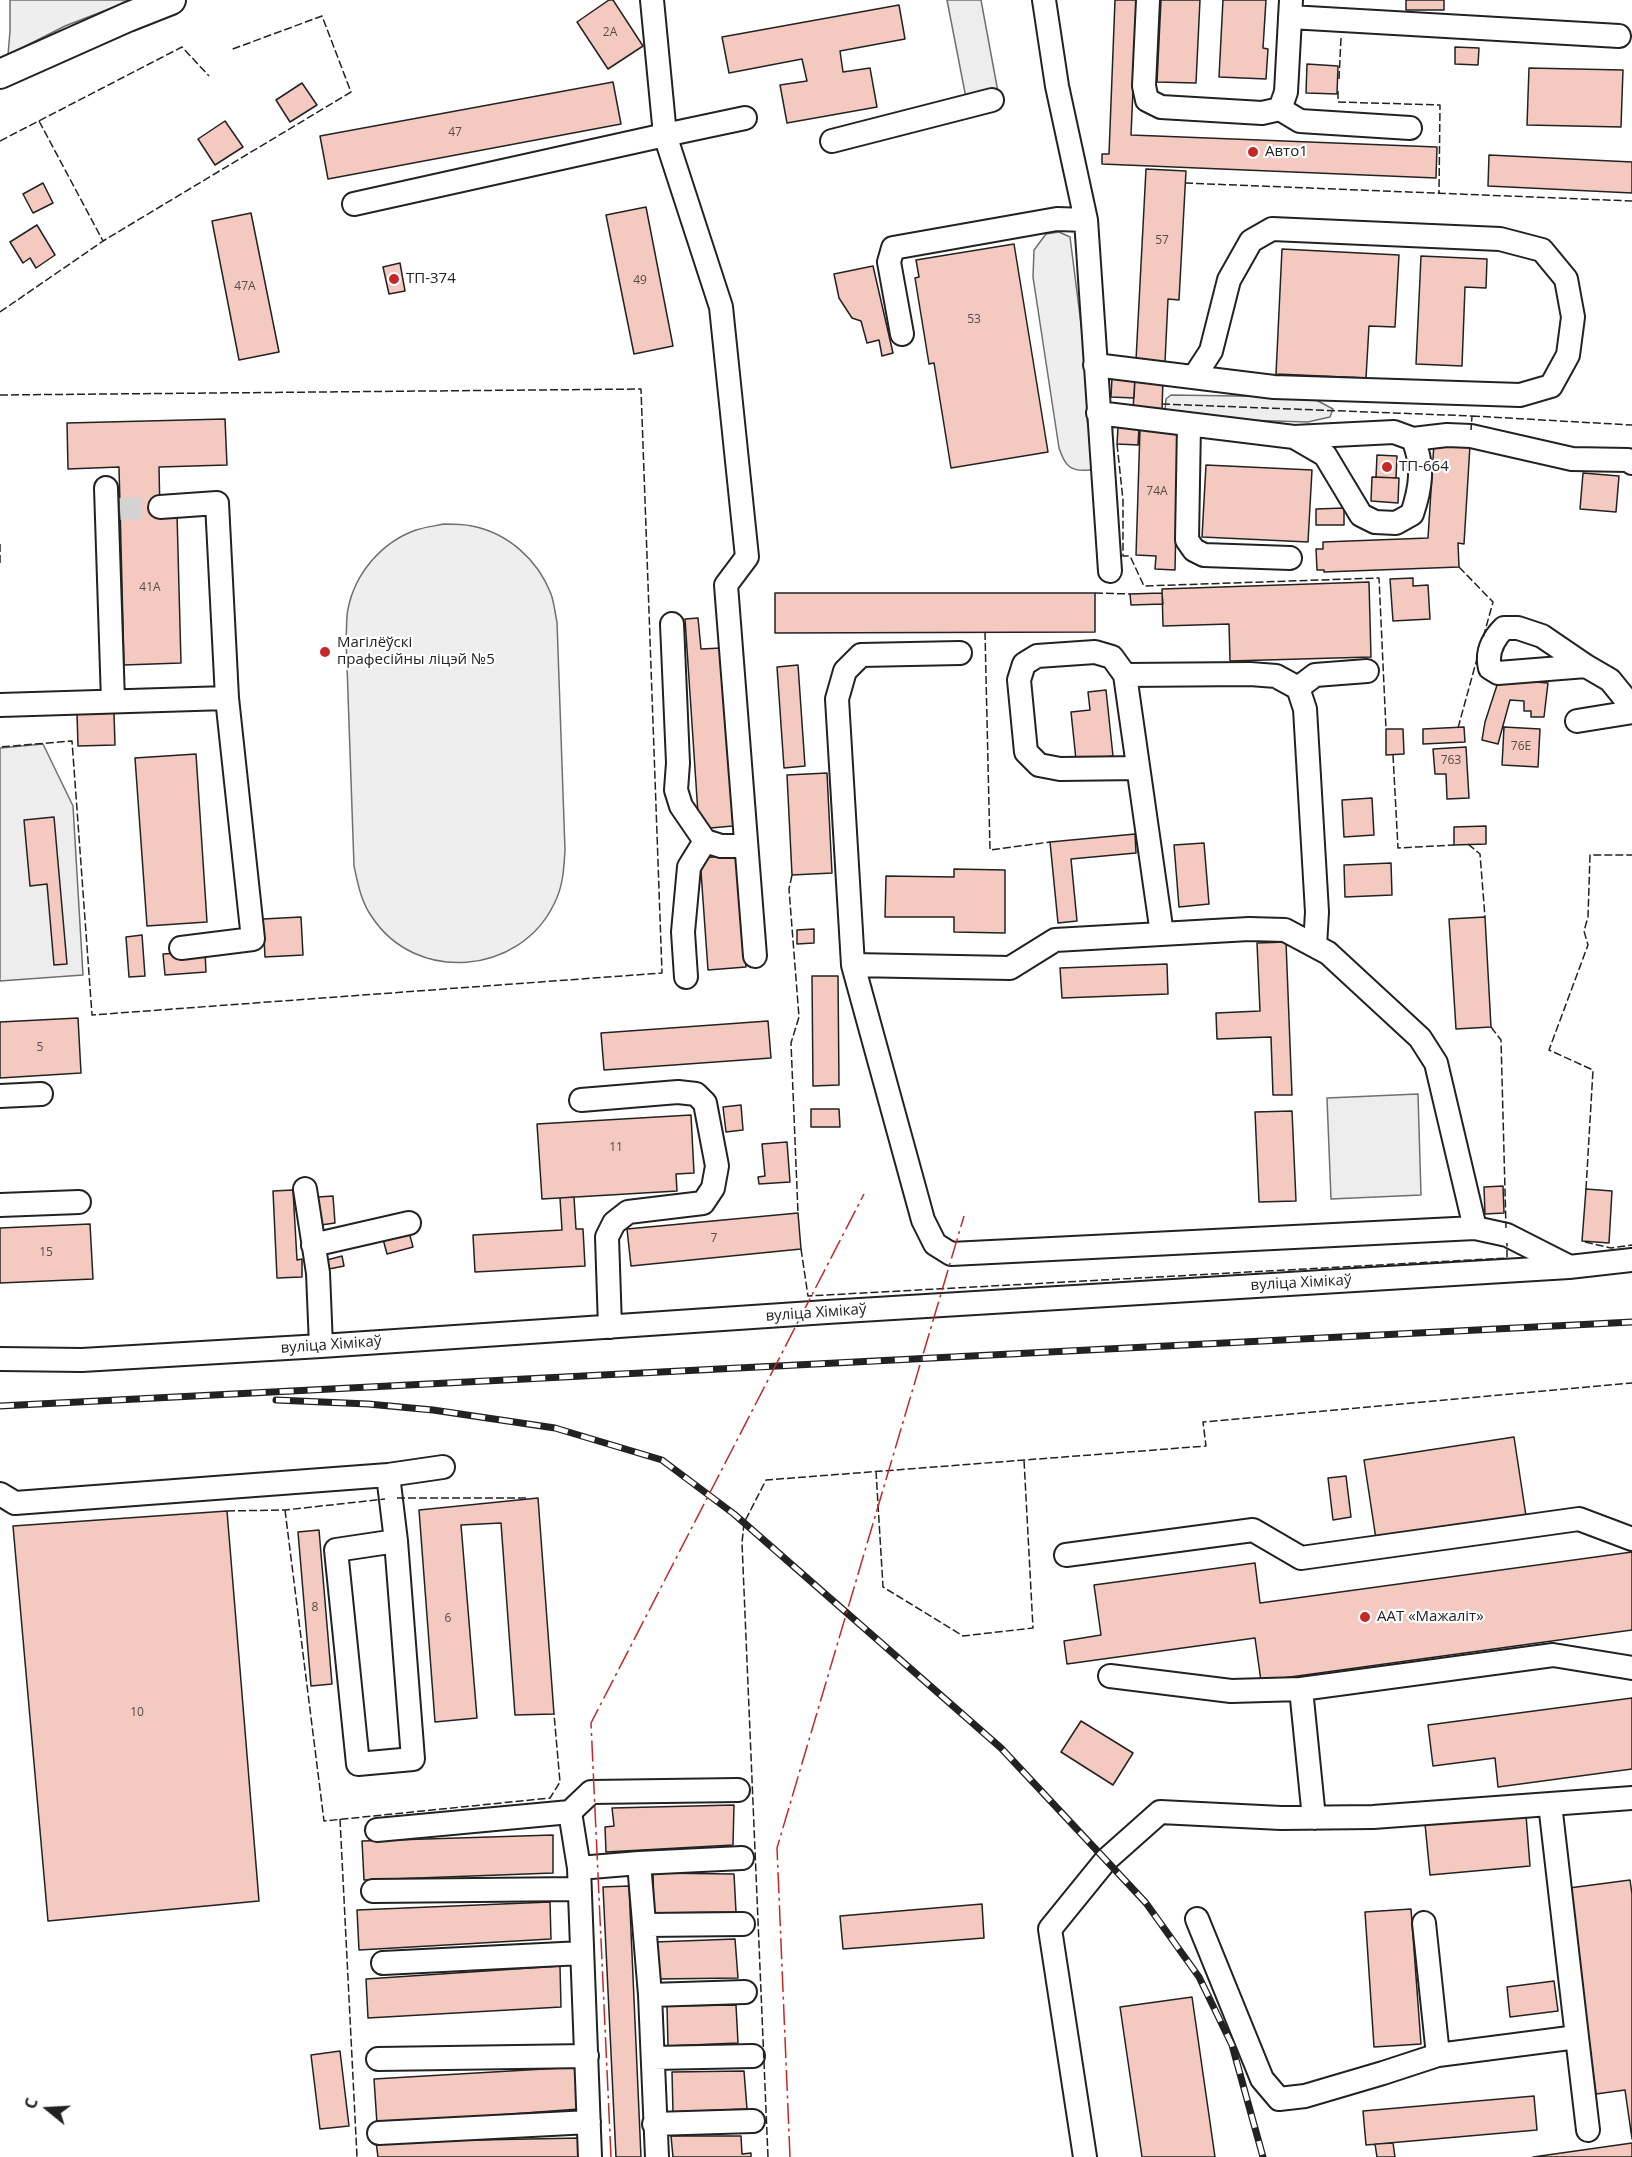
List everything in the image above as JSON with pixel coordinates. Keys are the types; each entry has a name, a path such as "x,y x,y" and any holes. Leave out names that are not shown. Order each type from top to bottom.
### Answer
{"main road":[{"path":"0,74 171,0"}],"street":[{"path":"652,0 666,135 721,307 747,557 726,585 755,956"},
{"path":"1044,0 1057,86 1086,220 1110,571"},
{"path":"1148,0 1144,86 1147,100 1161,107 1262,113 1280,109 1300,121 1410,128"},
{"path":"1280,109 1286,92 1290,8 1619,36"},
{"path":"832,141 992,100"},
{"path":"354,204 745,118"},
{"path":"902,334 889,262 893,248 1058,219 1086,220"},
{"path":"1095,365 1274,387 1520,395 1551,386 1568,355 1573,317 1566,279 1542,250 1500,238 1272,229 1251,241 1228,280 1210,351 1194,377"},
{"path":"1098,413 1294,437 1394,432 1413,439 1447,435 1471,436 1572,459 1628,460 1632,463"},
{"path":"1189,424 1187,540 1194,550 1204,555 1290,558"},
{"path":"1294,437 1325,455 1361,516 1376,522 1396,523 1412,514 1420,492 1420,456 1413,439"},
{"path":"111,502 113,701"},
{"path":"160,507 217,503 227,698 254,939 181,948"},
{"path":"672,624 678,763 676,790 681,806 705,841 721,846 746,846"},
{"path":"960,652 861,655 845,670 837,699 853,965 923,1220 935,1244 951,1254 1475,1228 1506,1235 1569,1267"},
{"path":"1138,768 1060,769 1039,765 1026,752 1019,680 1024,664 1037,656 1095,652 1112,657 1125,675 1162,934"},
{"path":"1586,666 1610,680 1632,707"},
{"path":"1298,688 1315,675 1367,671"},
{"path":"1125,675 1250,674 1276,676 1298,688 1305,709 1317,912 1316,946"},
{"path":"0,705 227,698"},
{"path":"1577,722 1632,712"},
{"path":"686,977 683,932 689,867 705,841"},
{"path":"853,965 1010,968 1054,940 1249,929 1285,930 1328,953 1420,1038 1436,1063 1475,1228"},
{"path":"581,1100 678,1092 696,1094 705,1103 717,1166 714,1188 703,1203 628,1212 614,1223 607,1237 610,1327"},
{"path":"0,1096 41,1094"},
{"path":"305,1189 318,1273 321,1346"},
{"path":"0,1205 79,1202"},
{"path":"313,1245 409,1223"},
{"name":"вуліца Хімікаў","path":"0,1359 82,1360 321,1346 1569,1267 1632,1260"},
{"path":"0,1494 15,1503 388,1475 443,1467"},
{"path":"388,1475 396,1541 413,1759 358,1764 336,1550 396,1541"},
{"path":"1066,1554 1253,1530 1301,1558 1579,1518 1632,1539"},
{"path":"1110,1676 1231,1691 1302,1689 1553,1655 1632,1668"},
{"path":"1302,1689 1314,1818"},
{"path":"376,1830 570,1812 591,1792 738,1790"},
{"path":"1084,2157 1050,1929 1106,1860 1160,1812 1314,1818 1373,1817 1632,1797"},
{"path":"1550,1804 1588,2130"},
{"path":"570,1812 579,1878 590,2157"},
{"path":"373,1891 579,1878 639,1863 742,1858"},
{"path":"639,1863 650,1995 657,2157"},
{"path":"1197,1920 1262,2079 1280,2099 1305,2096 1438,2055 1576,2037"},
{"path":"1424,1923 1438,2055"},
{"path":"645,1925 743,1924"},
{"path":"383,1963 582,1953"},
{"path":"650,1995 745,1992"},
{"path":"378,2059 587,2056"},
{"path":"653,2058 753,2056"},
{"path":"654,2124 753,2121"},
{"path":"379,2133 589,2122"}],"shaded area":[{"path":"10,0 132,0 65,26 8,55"},
{"path":"947,0 981,0 998,92 966,98"},
{"path":"1059,232 1070,237 1091,403 1087,419 1094,457 1090,470 1073,469 1066,463 1059,448 1033,277 1034,250 1046,234"},
{"path":"1171,395 1303,397 1318,401 1333,409 1330,417 1308,422 1172,418 1165,410 1166,399"},
{"path":"444,524 465,525 485,530 498,535 520,550 530,559 545,582 552,597 557,622 565,850 561,884 554,904 538,928 517,945 493,957 467,962 440,961 414,953 391,939 365,905 354,866 346,637 348,609 357,583 381,551 404,535"},
{"path":"43,744 73,806 83,975 0,981 0,748"},
{"path":"1418,1094 1421,1195 1331,1199 1327,1098"}],"building":[{"path":"609,0 613,0 643,46 608,69 577,22"},
{"path":"1115,0 1137,0 1131,135 1437,147 1436,178 1102,164 1102,154 1109,154"},
{"path":"1161,0 1200,0 1196,83 1157,82"},
{"path":"1223,0 1266,0 1263,48 1268,49 1266,79 1219,77"},
{"path":"1406,0 1444,0 1444,10 1406,10"},
{"path":"899,5 905,39 840,51 843,72 870,68 877,107 787,123 780,85 807,81 802,59 729,73 722,37"},
{"path":"1455,47 1479,48 1478,65 1455,64"},
{"path":"1307,64 1338,66 1337,94 1306,93"},
{"path":"1529,68 1623,70 1621,127 1527,125"},
{"path":"613,82 621,124 328,179 320,136"},
{"path":"302,83 317,105 290,122 276,100"},
{"path":"225,121 243,147 215,165 198,139"},
{"path":"1489,155 1632,162 1632,193 1488,186"},
{"path":"1146,169 1186,171 1179,300 1168,299 1165,362 1136,360"},
{"path":"43,183 53,203 33,213 23,194"},
{"path":"646,207 673,346 634,354 606,215"},
{"path":"251,213 279,352 239,360 212,221"},
{"path":"37,225 55,255 36,268 30,258 23,263 10,242"},
{"path":"1014,244 1048,452 951,468 934,363 929,364 915,278 919,277 916,260"},
{"path":"1282,249 1399,255 1395,327 1369,326 1366,378 1276,374"},
{"path":"1421,256 1487,259 1486,288 1465,287 1462,366 1416,364"},
{"name":"ТП-374","path":"400,263 405,291 389,294 383,267"},
{"path":"873,266 893,353 882,356 879,340 867,343 861,321 852,318 839,298 834,274"},
{"path":"1112,377 1135,378 1134,398 1111,397"},
{"path":"1135,378 1163,379 1162,410 1133,409"},
{"path":"225,419 227,465 159,467 160,514 177,514 181,663 124,665 119,467 68,469 67,423"},
{"path":"1118,427 1139,428 1138,445 1117,444"},
{"path":"1140,429 1178,430 1175,570 1155,569 1156,556 1136,555"},
{"path":"1434,443 1470,445 1464,544 1458,543 1459,567 1324,572 1324,570 1317,570 1316,549 1323,549 1323,542 1428,538"},
{"name":"ТП-664","path":"1377,455 1397,456 1396,478 1376,477"},
{"path":"1206,465 1312,470 1308,542 1202,537"},
{"path":"1583,473 1619,476 1616,512 1580,509"},
{"path":"1372,477 1399,478 1398,503 1371,501"},
{"path":"1344,508 1344,525 1316,525 1316,509"},
{"path":"1413,578 1413,586 1428,585 1430,619 1393,621 1390,579"},
{"path":"1369,582 1371,657 1230,661 1229,624 1163,626 1162,589"},
{"path":"775,593 1095,593 1095,632 775,633"},
{"path":"1162,593 1163,604 1131,605 1130,594"},
{"path":"698,618 701,649 721,648 733,826 699,829 685,619"},
{"path":"798,665 805,766 784,768 777,667"},
{"path":"1499,679 1548,683 1544,717 1531,717 1531,711 1524,711 1524,701 1510,700 1498,744 1482,740 1485,722"},
{"path":"1106,690 1113,756 1076,760 1071,712 1090,710 1088,692"},
{"path":"114,713 115,745 78,746 77,714"},
{"path":"1464,727 1465,742 1423,744 1423,729"},
{"path":"1504,727 1540,729 1538,767 1502,765"},
{"path":"1386,729 1403,729 1404,754 1386,755"},
{"path":"1466,747 1469,798 1447,799 1446,774 1435,774 1433,749"},
{"path":"196,754 207,922 147,926 135,758"},
{"path":"827,773 832,873 792,875 787,775"},
{"path":"1372,798 1374,835 1344,837 1342,800"},
{"path":"54,817 67,964 54,965 47,884 30,886 24,820"},
{"path":"1486,826 1486,844 1454,845 1454,827"},
{"path":"1135,834 1136,853 1071,859 1077,921 1058,923 1050,842"},
{"path":"1204,843 1209,904 1179,907 1174,845"},
{"path":"738,855 746,967 708,970 700,858"},
{"path":"1391,863 1392,895 1345,897 1344,865"},
{"path":"954,869 1005,870 1005,933 954,932 954,917 885,917 886,876 954,877"},
{"path":"301,917 303,955 265,957 263,919"},
{"path":"1485,917 1491,1027 1456,1029 1449,919"},
{"path":"814,929 814,943 797,944 797,930"},
{"path":"142,935 145,976 129,977 126,937"},
{"path":"1286,942 1292,1095 1273,1095 1271,1037 1217,1039 1216,1013 1260,1011 1257,943"},
{"path":"205,951 206,972 165,975 163,954"},
{"path":"1167,964 1168,994 1062,998 1060,968"},
{"path":"812,976 838,976 839,1085 813,1086"},
{"path":"78,1018 81,1073 0,1078 0,1022"},
{"path":"768,1021 771,1058 604,1070 601,1033"},
{"path":"741,1105 743,1130 726,1132 723,1107"},
{"path":"811,1109 839,1109 840,1127 811,1127"},
{"path":"1292,1111 1296,1201 1259,1202 1255,1112"},
{"path":"691,1115 694,1173 676,1174 677,1191 542,1199 537,1124"},
{"path":"787,1142 790,1182 759,1184 758,1177 765,1176 762,1144"},
{"path":"1503,1186 1504,1213 1485,1214 1484,1187"},
{"path":"1586,1189 1612,1191 1609,1243 1582,1241"},
{"path":"293,1190 297,1260 302,1259 302,1277 277,1278 273,1191"},
{"path":"333,1196 335,1223 321,1225 318,1197"},
{"path":"574,1197 576,1229 583,1229 585,1266 475,1272 473,1235 562,1230 560,1198"},
{"path":"798,1213 801,1249 631,1266 627,1229"},
{"path":"90,1224 93,1279 0,1283 0,1228"},
{"path":"409,1232 413,1247 387,1254 383,1239"},
{"path":"342,1256 344,1266 329,1269 327,1260"},
{"path":"1514,1437 1526,1516 1376,1539 1364,1460"},
{"path":"1346,1476 1351,1517 1333,1520 1328,1478"},
{"path":"538,1498 554,1714 515,1715 501,1523 461,1525 477,1718 435,1722 419,1510"},
{"path":"227,1511 259,1901 48,1921 13,1526"},
{"path":"319,1530 332,1684 311,1686 298,1532"},
{"name":"ААТ «Мажаліт»","path":"1632,1552 1632,1630 1261,1681 1255,1638 1067,1664 1064,1641 1101,1635 1094,1585 1255,1563 1260,1603"},
{"path":"1632,1698 1632,1769 1498,1787 1495,1758 1433,1766 1428,1725"},
{"path":"1081,1721 1133,1753 1113,1785 1061,1752"},
{"path":"734,1805 733,1845 606,1852 605,1827 614,1826 612,1808"},
{"path":"1526,1815 1530,1866 1430,1875 1425,1824"},
{"path":"553,1835 553,1873 364,1880 362,1841"},
{"path":"653,1873 734,1874 736,1912 654,1913"},
{"path":"1630,1880 1632,1894 1632,2139 1625,2090 1596,2094 1569,1888"},
{"path":"629,1886 641,2157 616,2157 603,1887"},
{"path":"550,1902 551,1939 359,1950 357,1910"},
{"path":"982,1904 984,1938 843,1949 840,1916"},
{"path":"1411,1909 1421,2044 1374,2047 1365,1912"},
{"path":"735,1939 738,1978 657,1979 655,1942"},
{"path":"560,1966 561,2007 368,2018 366,1979"},
{"path":"1554,1981 1558,2011 1510,2017 1507,1987"},
{"path":"1192,1997 1215,2157 1142,2157 1120,2007"},
{"path":"736,2005 738,2043 668,2046 667,2006"},
{"path":"340,2051 349,2126 320,2129 311,2055"},
{"path":"578,2067 579,2109 377,2124 374,2079"},
{"path":"744,2071 747,2109 673,2112 672,2072"},
{"path":"1534,2096 1537,2130 1366,2145 1363,2111"},
{"path":"671,2136 741,2136 742,2154 751,2153 751,2157 673,2157"},
{"path":"580,2138 582,2157 378,2157 376,2142"},
{"path":"1393,2143 1395,2157 1377,2157 1375,2144"},
{"path":"1632,2143 1632,2157 1533,2157"}],"tunnel":[{"path":"120,509 160,507"}],"railway":[{"path":"0,1406 1632,1322"},
{"path":"276,1400 368,1404 433,1410 555,1428 662,1460 734,1514 1001,1748 1146,1903 1199,1977 1232,2045 1263,2157"}],"fence":[{"path":"0,312 103,241 351,92 322,16 230,50"},
{"path":"1339,79 1341,38"},
{"path":"0,141 182,47 209,76"},
{"path":"1338,91 1338,102 1440,105 1439,193"},
{"path":"39,121 103,241"},
{"path":"1185,183 1632,201"},
{"path":"0,395 641,389 662,973 92,1015 72,741 0,747"},
{"path":"1162,404 1472,416 1471,430"},
{"path":"1472,416 1632,425"},
{"path":"1117,444 1123,500 1123,556 1130,556 1144,586 1379,578 1386,729"},
{"path":"0,544 0,563"},
{"path":"1459,567 1493,602 1483,638"},
{"path":"1095,593 1130,594"},
{"path":"985,632 990,850 1050,842"},
{"path":"1458,728 1478,655"},
{"path":"1393,755 1398,848 1454,845"},
{"path":"1468,844 1480,854 1485,917"},
{"path":"1586,1189 1593,1070 1549,1050 1588,945 1584,931 1588,917 1590,855 1632,855"},
{"path":"792,875 789,889 799,1017 791,1043 798,1213"},
{"path":"1491,1027 1501,1040 1506,1228"},
{"path":"1585,1242 1611,1248 1632,1245"},
{"path":"801,1249 808,1296 1507,1258 1507,1243"},
{"path":"768,2157 742,1543 744,1523 766,1480 1206,1446 1203,1422 1632,1383"},
{"path":"876,1471 883,1587 963,1636 1033,1628 1024,1460"},
{"path":"397,1498 529,1498"},
{"path":"227,1511 285,1510 385,1499"},
{"path":"285,1510 324,1821 550,1798 560,1782 554,1714"},
{"path":"340,1819 357,2157"}],"power":[{"path":"611,2157 591,1723 864,1194"},
{"path":"790,2157 777,1848 964,1216"}],"place":[{"name":"Авто1","path":"1253,152"},
{"name":"ТП-374","path":"394,279"},
{"name":"ТП-664","path":"1387,467"},
{"name":"Магілёўскі прафесійны ліцэй №5","path":"325,652"},
{"name":"ААТ «Мажаліт»","path":"1365,1617"}]}
